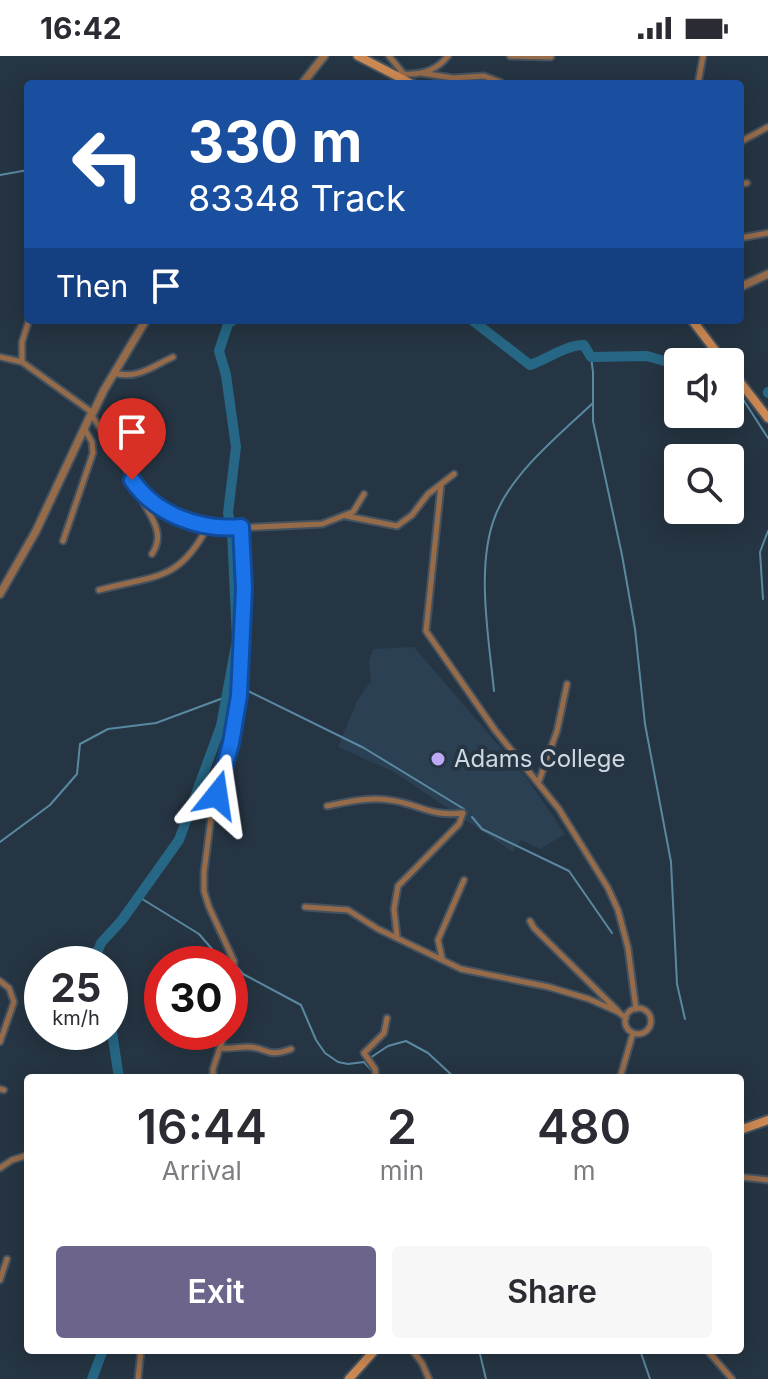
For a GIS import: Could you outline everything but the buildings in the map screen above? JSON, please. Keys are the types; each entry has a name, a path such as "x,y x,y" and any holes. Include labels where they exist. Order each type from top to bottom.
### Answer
{"main road":[{"path":"358,56 407,80"},
{"path":"695,324 713,348"},
{"path":"744,387 768,418"},
{"path":"744,1129 768,1120"},
{"path":"349,1379 371,1354"}],"street":[{"path":"305,80 324,56"},
{"path":"389,56 399,74 421,73 453,78 484,76 495,80"},
{"path":"421,73 437,68 448,56"},
{"path":"510,56 551,57"},
{"path":"699,80 703,56"},
{"path":"744,140 768,127"},
{"path":"744,237 768,233"},
{"path":"744,285 768,274"},
{"path":"22,362 22,342 28,324"},
{"path":"0,594 36,531 84,428 144,324"},
{"path":"1,357 22,362 92,414 137,488 156,527 159,543 152,554"},
{"path":"114,373 125,376 143,373 173,357"},
{"path":"63,541 93,453 92,442 84,428"},
{"path":"346,516 397,526 412,515 428,494 454,474"},
{"path":"441,485 426,631 486,718 539,782 578,839 618,910 633,971 636,1009"},
{"path":"137,488 161,509 208,526 223,528 322,524 346,516 358,507 364,494"},
{"path":"99,590 168,572 189,557 208,526"},
{"path":"227,946 204,891 204,872 211,818 231,743 239,696 244,589 238,528"},
{"path":"539,782 557,731 567,684"},
{"path":"327,806 359,800 389,800 432,813 463,813 459,824 398,886 394,909 397,936"},
{"path":"426,951 438,940 464,880"},
{"path":"305,907 348,910 378,929 474,973 549,987 618,1012"},
{"path":"530,921 626,1018 628,1028 633,1033 644,1033 651,1025 647,1011 636,1009 626,1018"},
{"path":"438,940 443,959"},
{"path":"0,981 9,988 14,1002 0,1042"},
{"path":"376,1074 364,1053 384,1033 387,1018"},
{"path":"621,1074 633,1033"},
{"path":"248,1046 269,1054 291,1049"},
{"path":"213,1074 219,1050"},
{"path":"0,1168 24,1156"},
{"path":"744,1177 768,1180"},
{"path":"0,1280 7,1259"},
{"path":"138,1379 141,1354"},
{"path":"415,1354 429,1379"},
{"path":"710,1354 732,1379"}],"shaded area":[{"name":"Adams College","path":"414,647 529,781 565,834 540,849 521,840 513,852 394,772 338,747 357,701 371,681 369,661 373,649"}],"waterway":[{"path":"0,175 24,171"},
{"path":"100,946 179,840 221,726 237,640 232,531 228,513 236,447 226,375 219,351 228,324"},
{"path":"477,324 530,365 578,345 584,345 591,357 647,356 664,361"},
{"path":"591,357 593,421 622,555 635,629 645,724 671,862 677,984 685,1019"},
{"path":"744,401 768,438"},
{"path":"494,691 485,578 486,555 496,514 525,469 593,403"},
{"path":"763,599 760,552 768,531"},
{"path":"229,682 237,687"},
{"path":"242,688 364,748 464,809"},
{"path":"0,842 50,805 77,774 80,744 108,729 156,723 226,697"},
{"path":"472,817 482,829 569,871 612,933"},
{"path":"139,897 199,934 209,946"},
{"path":"248,977 301,1005 325,1053 338,1062 364,1062 374,1073"},
{"path":"364,1062 388,1046 406,1041 428,1053 451,1074"},
{"path":"115,1050 118,1074"},
{"path":"92,1379 101,1354"},
{"path":"480,1354 486,1379"},
{"path":"641,1354 650,1379"}],"place":[{"name":"Adams College","path":"438,759"}],"route":[{"path":"132,480 151,503 174,515 202,525 241,527 244,589 239,696 217,795"}]}
